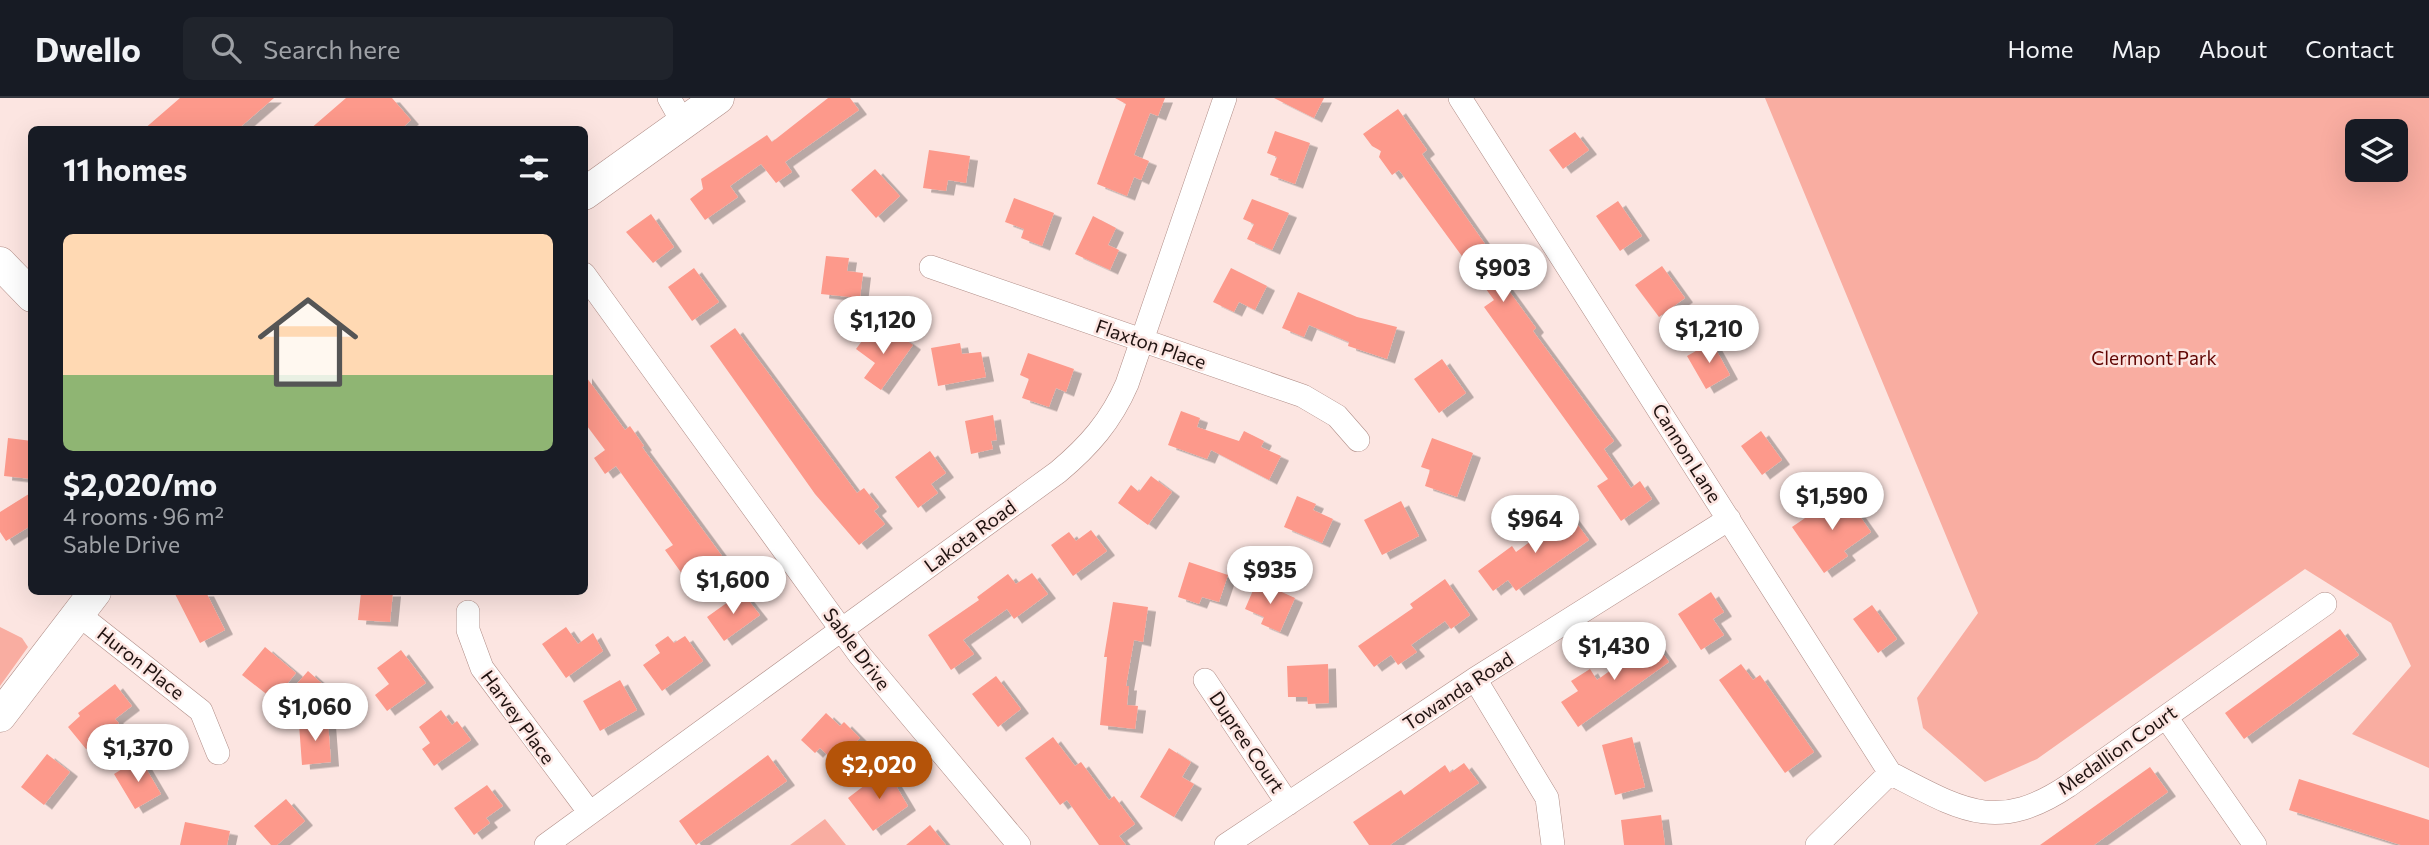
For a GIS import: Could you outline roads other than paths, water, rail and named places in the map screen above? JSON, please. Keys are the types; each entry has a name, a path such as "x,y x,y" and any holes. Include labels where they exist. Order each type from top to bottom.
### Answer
{"main road":[{"path":"588,190 676,111 719,98"},
{"path":"0,263 28,292"},
{"path":"0,716 86,603"}],"street":[{"name":"Lakota Road","path":"546,845 1082,453 1117,406 1226,98"},
{"name":"Cannon Lane","path":"1460,98 1890,773"},
{"name":"Flaxton Place","path":"931,267 1303,396 1337,416 1358,440"},
{"name":"Sable Drive","path":"588,280 842,630 1019,845"},
{"name":"Towanda Road","path":"1226,845 1475,679 1729,519"},
{"name":"Huron Place","path":"86,603 201,711 218,753"},
{"name":"Medallion Court","path":"1890,773 1955,805 1984,813 2012,813 2048,800 2325,604"},
{"name":"Harvey Place","path":"468,612 468,630 482,668 590,813"},
{"path":"1475,679 1548,798 1553,845"},
{"name":"Dupree Court","path":"1205,680 1288,804"},
{"path":"2166,717 2255,845"},
{"path":"1817,845 1890,773"}],"park label":[{"name":"Clermont Park","path":"2154,358"}]}
